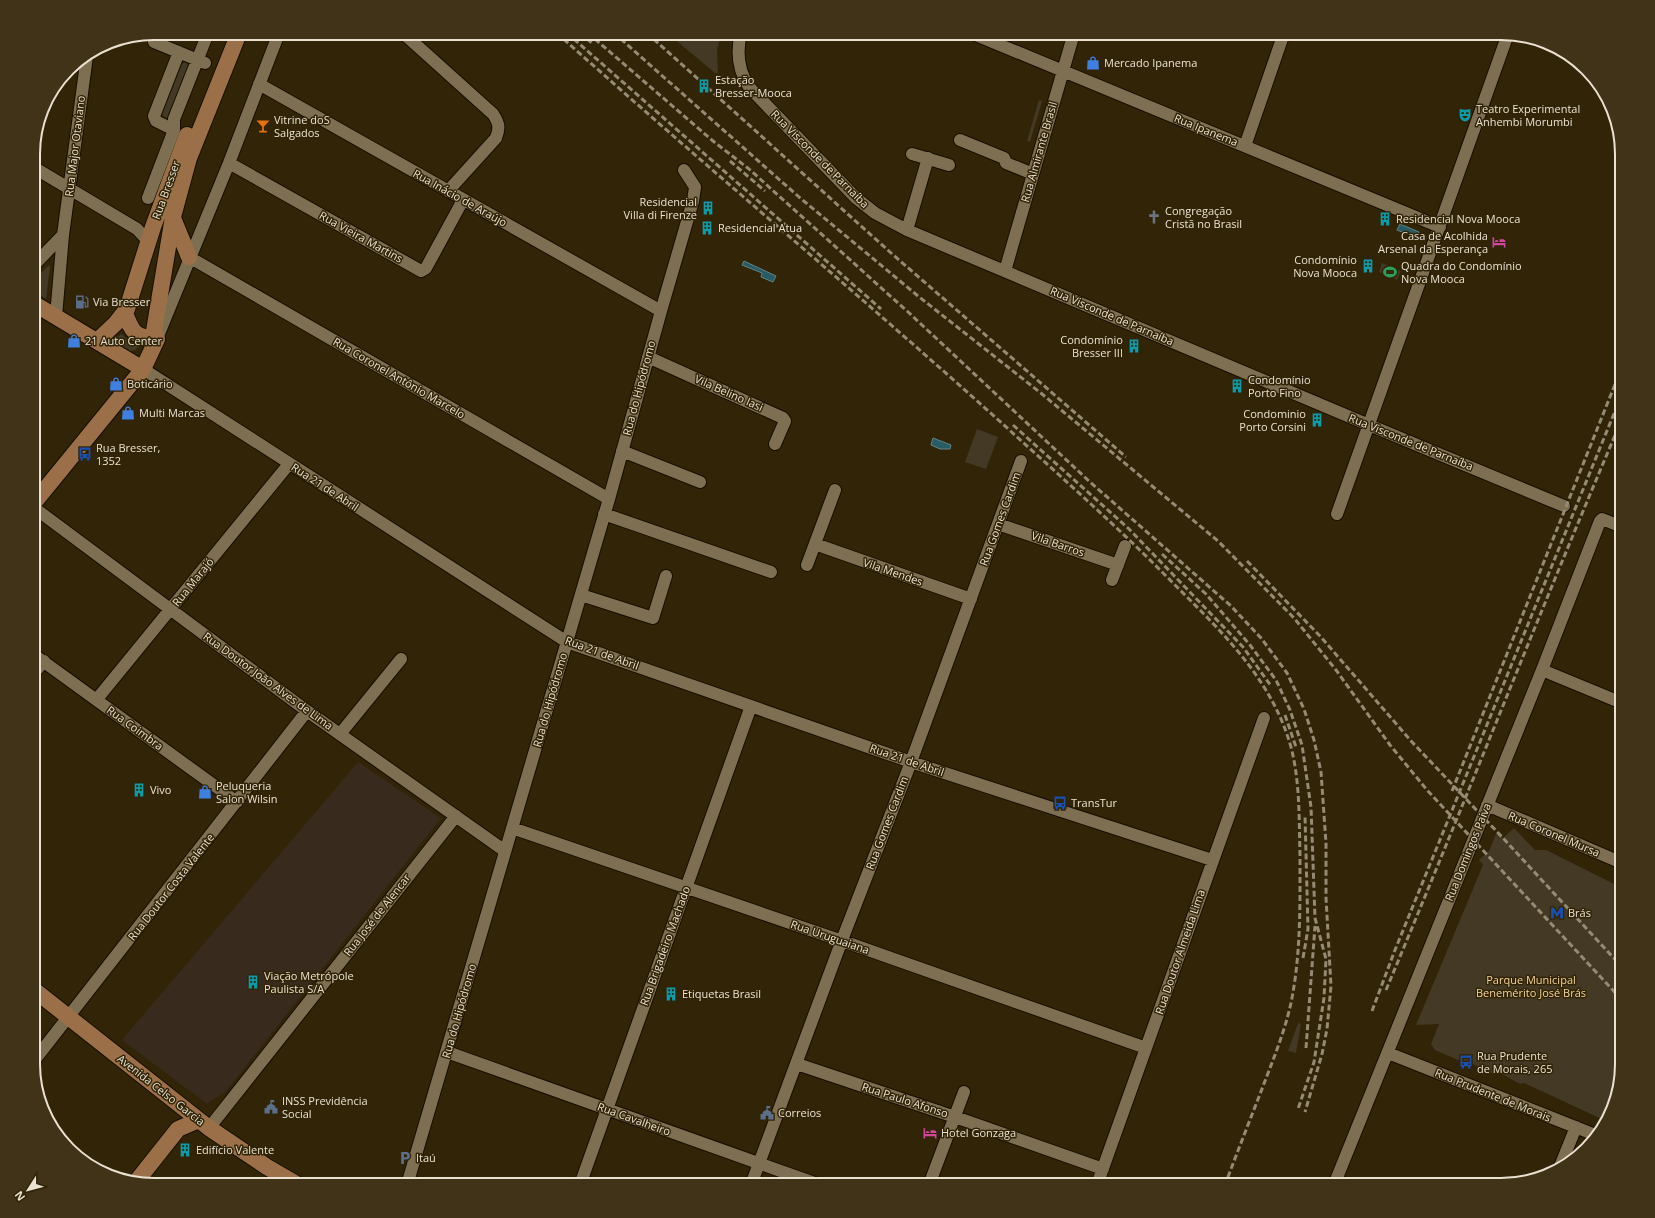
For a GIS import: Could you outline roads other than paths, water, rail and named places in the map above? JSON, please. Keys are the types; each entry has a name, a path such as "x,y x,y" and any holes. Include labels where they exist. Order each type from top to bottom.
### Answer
{"main road":[{"name":"Rua Bresser","path":"40,495 143,369 157,339 154,331 184,158 225,40"},
{"name":"Rua Bresser","path":"97,341 125,313 150,234 237,40"},
{"path":"173,217 189,257"},
{"name":"Rua 21 de Abril","path":"40,306 143,369"},
{"path":"125,313 130,326 136,334 143,338 157,339"},
{"name":"Avenida Celso Garcia","path":"40,996 204,1124 284,1178"},
{"path":"140,1177 178,1129 181,1106"},
{"path":"178,1129 204,1124"}],"street":[{"path":"201,62 206,40"},
{"path":"148,198 174,130 174,119 212,40"},
{"name":"Rua Bresser","path":"157,339 189,257 229,163 276,40"},
{"path":"411,40 493,114 499,124 496,138 448,191"},
{"name":"Rua Visconde de Parnaíba","path":"739,40 737,51 739,66 742,76 749,87 865,206 907,230 1369,426 1564,506"},
{"name":"Rua Ipanema","path":"989,40 1440,227"},
{"name":"Rua Almirante Brasil","path":"1005,271 1072,40"},
{"path":"1245,146 1282,40"},
{"path":"1338,514 1506,40"},
{"path":"154,42 201,62"},
{"path":"174,130 156,121 154,116 179,52"},
{"name":"Rua Major Otaviano","path":"56,316 63,236 86,63"},
{"name":"Rua Inácio de Araújo","path":"259,84 661,311"},
{"path":"960,140 1004,158 1006,163 1033,174"},
{"path":"912,154 949,165"},
{"path":"907,230 928,158"},
{"name":"Rua Vieira Martins","path":"229,163 422,271 426,268 463,200"},
{"name":"Rua do Hipódromo","path":"409,1178 581,595 695,194 694,184 684,170"},
{"path":"40,171 137,229 150,234"},
{"path":"40,259 63,236"},
{"name":"Rua Coronel Antônio Marcelo","path":"189,257 609,498"},
{"name":"Vila Belino Iasi","path":"648,357 783,418 785,421 775,444"},
{"name":"Rua 21 de Abril","path":"143,369 567,642 911,762 1212,860"},
{"path":"622,451 700,482"},
{"name":"Rua Gomes Cardim","path":"754,1178 842,940 911,762 1021,461"},
{"name":"Rua Marajó","path":"97,699 290,464"},
{"path":"807,565 835,490"},
{"name":"Rua Doutor João Alves de Lima","path":"40,512 308,711 505,851"},
{"path":"604,514 771,572"},
{"name":"Rua Domingos Paiva","path":"1337,1178 1601,520 1615,521"},
{"name":"Vila Barros","path":"998,524 1118,565"},
{"name":"Vila Mendes","path":"815,544 971,599"},
{"path":"1112,580 1125,546"},
{"path":"581,595 653,618 666,576"},
{"name":"Rua Coimbra","path":"40,658 237,802"},
{"path":"340,734 401,659"},
{"path":"40,666 44,661"},
{"path":"1542,670 1615,700"},
{"name":"Rua Brigadeiro Machado","path":"583,1178 751,706"},
{"name":"Rua Doutor Costa Valente","path":"40,1053 308,711"},
{"name":"Rua Doutor Almeida Lima","path":"1099,1178 1264,718"},
{"name":"Rua Coronel Mursa","path":"1487,805 1615,860"},
{"name":"Rua José de Alencar","path":"204,1124 456,816"},
{"name":"Rua Uruguaiana","path":"512,828 842,940 1146,1048"},
{"name":"Rua Cavalheiro","path":"447,1052 801,1178"},
{"name":"Rua Prudente de Morais","path":"1388,1053 1591,1133"},
{"name":"Rua Paulo Afonso","path":"797,1064 1103,1168"},
{"path":"932,1178 964,1092"},
{"path":"1563,1159 1576,1127"}],"water":[{"path":"1400,224 1419,232 1417,238 1397,230"},
{"path":"744,261 776,276 773,282 761,277 762,273 742,265"},
{"path":"933,438 951,445 950,449 940,449 931,445"}],"railway":[{"path":"565,40 959,385 1115,527 1210,620 1260,680 1273,702 1284,726 1292,751 1298,790 1300,892 1297,966 1289,1013 1283,1033 1228,1178"},
{"path":"575,40 881,309"},
{"path":"588,40 592,43"},
{"path":"596,40 713,141 749,169 907,311 1090,482 1231,606 1261,638 1287,673 1304,709 1314,740 1321,772 1326,843 1326,898 1331,986 1327,1029 1322,1054 1305,1112"},
{"path":"622,40 799,197 918,296 1042,394 1218,541 1294,618 1336,670 1390,745 1427,790 1615,992"},
{"path":"655,40 891,253 1126,457"},
{"path":"730,161 765,191"},
{"path":"1452,791 1615,384"},
{"path":"1372,1011 1395,950 1615,411"},
{"path":"1013,425 1128,528 1243,647 1271,686"},
{"path":"1386,990 1615,436"},
{"path":"1162,554 1206,594 1250,645 1276,680 1290,710 1302,745 1311,807 1315,918 1326,959 1324,998 1314,1062 1298,1109"},
{"path":"1247,561 1320,636 1412,742 1615,959"},
{"path":"1285,715 1296,747"},
{"path":"1303,958 1308,929 1305,816"},
{"path":"1306,1048 1315,926"}],"place":[{"name":"Mercado Ipanema","path":"1093,63"},
{"name":"Estação Bresser-Mooca","path":"704,86"},
{"name":"Teatro Experimental Anhembi Morumbi","path":"1465,115"},
{"name":"Vitrine doS Salgados","path":"263,126"},
{"name":"Residencial Villa di Firenze","path":"708,208"},
{"name":"Congregação Cristã no Brasil","path":"1154,217"},
{"name":"Residencial Nova Mooca","path":"1385,219"},
{"name":"Residencial Atua","path":"707,228"},
{"name":"Casa de Acolhida Arsenal da Esperança","path":"1499,242"},
{"name":"Condomínio Nova Mooca","path":"1368,266"},
{"name":"Quadra do Condomínio Nova Mooca","path":"1390,272"},
{"name":"Via Bresser","path":"82,302"},
{"name":"21 Auto Center","path":"74,341"},
{"name":"Condomínio Bresser III","path":"1134,346"},
{"name":"Boticário","path":"116,384"},
{"name":"Condomínio Porto Fino","path":"1237,386"},
{"name":"Multi Marcas","path":"128,413"},
{"name":"Condominio Porto Corsini","path":"1317,420"},
{"name":"Rua Bresser, 1352","path":"85,454"},
{"name":"Vivo","path":"139,790"},
{"name":"Peluqueria Salon Wilsin","path":"205,792"},
{"name":"TransTur","path":"1060,803"},
{"name":"Brás","path":"1557,913"},
{"name":"Viação Metrópole Paulista S/A","path":"253,982"},
{"name":"Etiquetas Brasil","path":"671,994"},
{"name":"Rua Prudente de Morais, 265","path":"1466,1062"},
{"name":"INSS Previdência Social","path":"271,1107"},
{"name":"Correios","path":"767,1113"},
{"name":"Hotel Gonzaga","path":"930,1133"},
{"name":"Edifício Valente","path":"185,1150"},
{"name":"Itaú","path":"405,1158"}],"park label":[{"name":"Parque Municipal Benemérito José Brás","path":"1531,986"}]}
